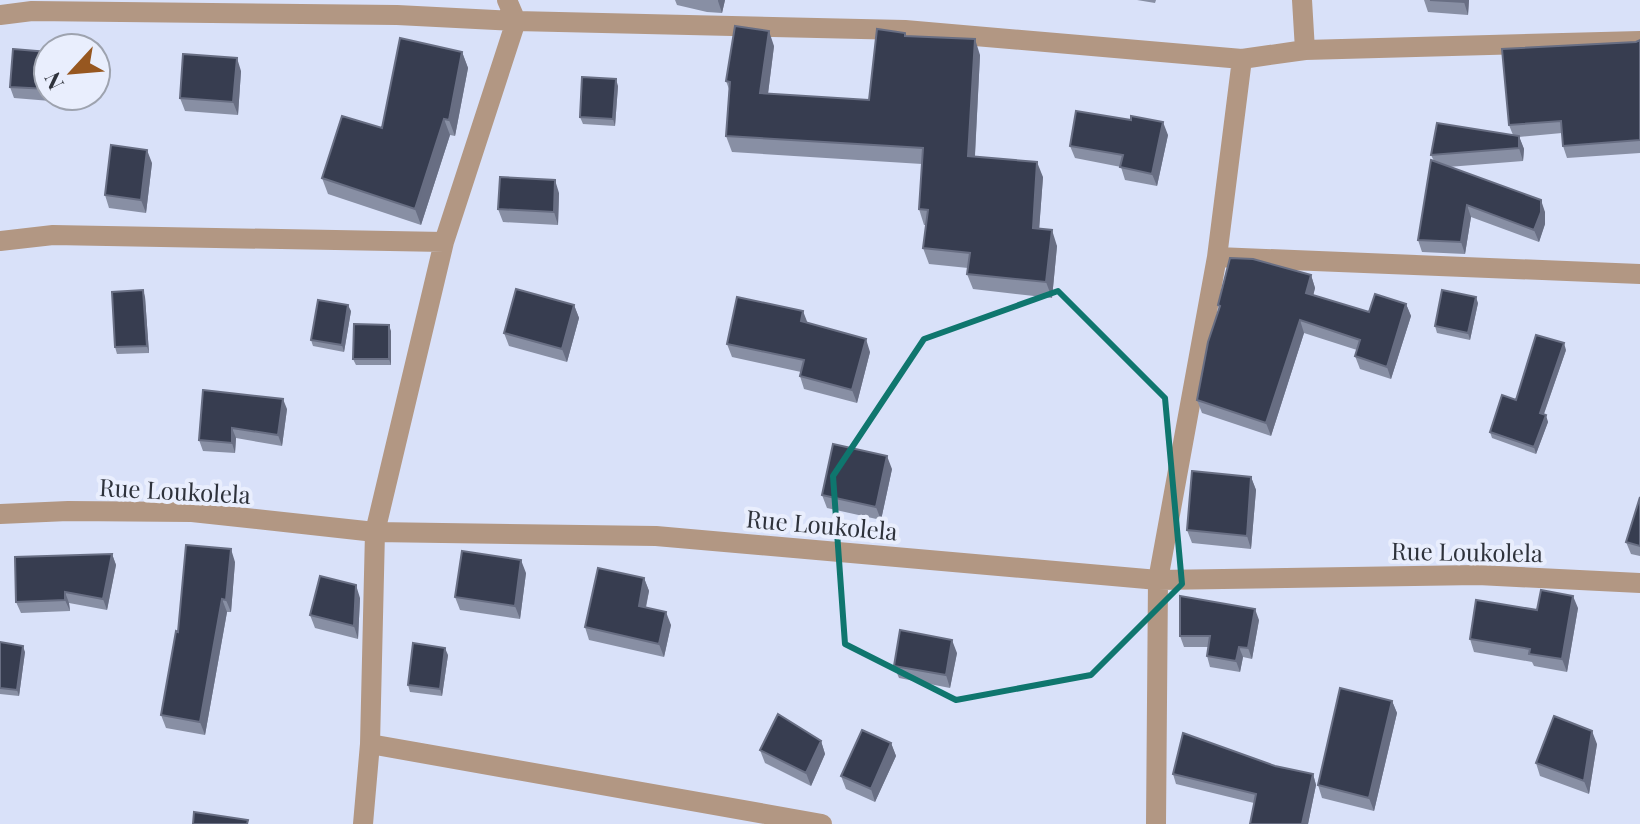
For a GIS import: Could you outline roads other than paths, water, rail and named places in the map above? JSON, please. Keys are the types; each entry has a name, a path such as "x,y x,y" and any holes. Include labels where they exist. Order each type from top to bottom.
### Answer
{"street":[{"path":"363,824 370,744 375,532 444,242 516,21 507,0"},
{"path":"1302,0 1305,50"},
{"path":"0,15 32,11 397,15 516,21 905,30 1242,59 1305,50 1640,41"},
{"path":"1156,824 1158,580 1217,257 1242,59"},
{"path":"0,241 53,235 444,242"},
{"path":"1217,257 1640,274"},
{"name":"Rue Loukolela","path":"0,514 192,512 375,532 656,536 1158,580 1478,575 1640,583"},
{"path":"370,744 822,824"}]}
